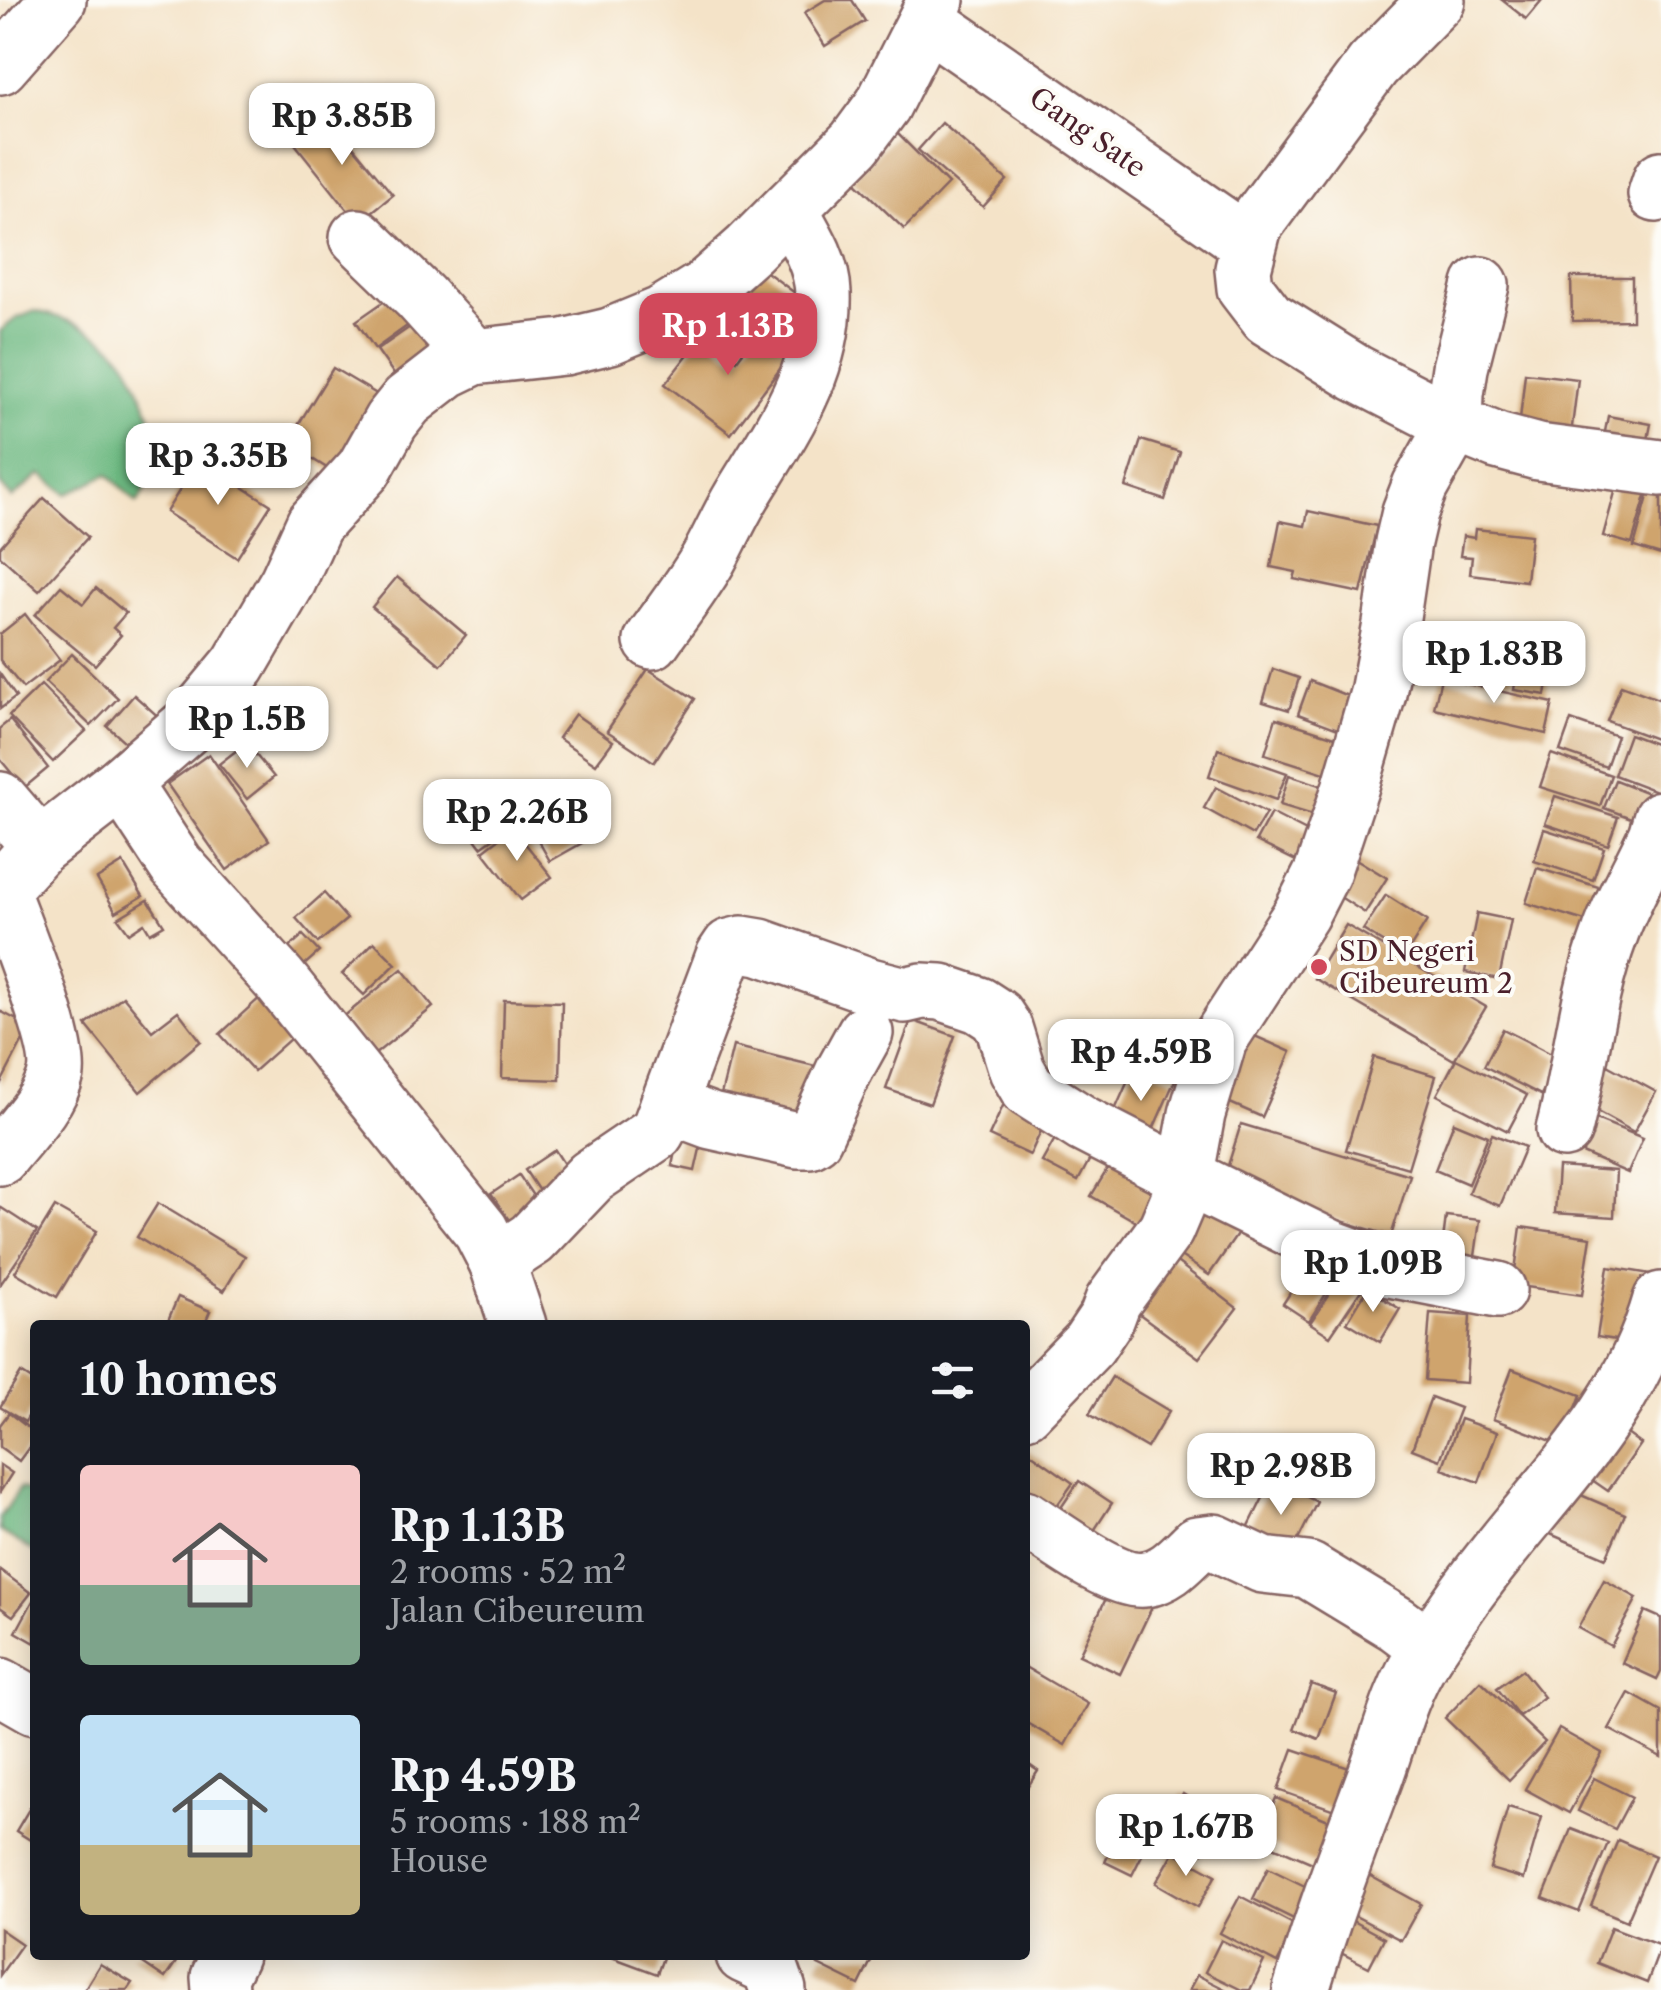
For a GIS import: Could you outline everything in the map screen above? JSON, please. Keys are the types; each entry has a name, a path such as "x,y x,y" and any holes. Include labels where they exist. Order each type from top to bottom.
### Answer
{"street":[{"path":"0,66 58,0"},
{"path":"1437,0 1373,65 1254,226 1242,268 1245,288 1268,318 1356,372 1455,424 1496,441 1538,452 1661,468"},
{"path":"0,1157 44,1101 56,1076 56,1057 0,890 38,848 190,724 239,665 288,581 314,524 364,469 407,401 447,370 474,357 564,347 610,336 661,315 705,288 855,143 883,105 932,10"},
{"name":"Gang Sate","path":"932,10 1248,243"},
{"path":"652,641 708,560 740,499 778,440 812,369 822,327 824,290 816,258 789,208"},
{"path":"358,237 474,357"},
{"path":"1030,1405 1090,1344 1113,1301 1166,1229 1180,1200 1197,1114 1219,1040 1301,914 1322,874 1378,693 1410,512 1455,424 1460,368 1480,284"},
{"path":"122,783 176,865 291,994 481,1231 497,1262 516,1320"},
{"path":"0,800 38,848"},
{"path":"1564,1130 1576,1084 1581,1042 1610,935 1661,819"},
{"path":"497,1262 532,1239 591,1177 656,1133 724,956 730,947 742,944 870,986 905,995 941,992 979,1005 996,1016 1004,1028 1024,1083 1035,1095 1083,1124 1330,1248 1385,1268 1498,1290"},
{"path":"668,1105 711,1121 809,1140 866,1033"},
{"path":"1300,1990 1411,1676 1477,1578 1597,1429 1628,1380 1661,1300"},
{"path":"1030,1521 1106,1568 1130,1578 1158,1576 1202,1542 1219,1544 1263,1565 1308,1570 1397,1624 1421,1642 1424,1654"},
{"path":"0,1686 30,1703"},
{"path":"220,1990 218,1977 227,1960"},
{"path":"756,1960 770,1966 778,1990"}],"green space":[{"path":"35,311 92,332 116,350 133,374 166,456 137,503 108,474 67,494 41,474 12,498 0,484 0,331"},
{"path":"20,1488 30,1492 30,1549 0,1531 0,1518"}],"building":[{"path":"825,0 852,0 865,21 825,46 804,13"},
{"path":"1502,0 1542,0 1526,19"},
{"path":"326,113 393,195 358,223 292,140"},
{"path":"942,123 1007,180 983,207 918,150"},
{"path":"897,133 948,184 904,229 852,179"},
{"path":"760,267 819,311 791,347 733,302"},
{"path":"1571,277 1632,277 1632,320 1572,321"},
{"path":"402,289 421,316 375,349 356,321"},
{"path":"423,318 444,348 398,380 377,350"},
{"path":"760,329 792,353 731,434 665,384 703,335 737,360"},
{"path":"333,368 385,399 338,475 287,443"},
{"path":"1525,373 1578,379 1570,443 1518,438"},
{"path":"1608,416 1651,424 1645,455 1602,447"},
{"path":"1141,440 1180,452 1165,500 1126,487"},
{"path":"199,459 271,505 237,558 166,512"},
{"path":"1620,474 1650,482 1632,544 1603,536"},
{"path":"1652,482 1661,485 1661,555 1634,547"},
{"path":"44,498 88,537 39,591 0,556 0,547"},
{"path":"1308,511 1377,526 1361,593 1294,579 1296,572 1271,567 1280,521 1305,526"},
{"path":"1475,529 1531,535 1526,581 1470,574 1472,557 1460,556 1463,536 1474,538"},
{"path":"397,577 466,635 441,665 372,607"},
{"path":"61,586 83,604 96,588 126,613 113,628 121,635 95,665 35,615"},
{"path":"25,614 60,660 23,688 0,660 0,634"},
{"path":"1457,630 1518,637 1513,680 1452,673"},
{"path":"1521,646 1553,651 1546,695 1514,690"},
{"path":"72,654 118,698 91,726 45,682"},
{"path":"648,669 695,699 654,762 607,731"},
{"path":"1273,669 1299,678 1289,710 1263,702"},
{"path":"0,674 16,697 0,709"},
{"path":"1441,678 1553,703 1546,734 1434,708"},
{"path":"1310,681 1363,702 1351,734 1298,714"},
{"path":"41,685 86,731 53,762 9,716"},
{"path":"1621,685 1661,700 1661,741 1607,721"},
{"path":"134,695 161,719 134,750 107,726"},
{"path":"575,714 613,741 596,764 558,738"},
{"path":"1276,718 1357,744 1346,780 1265,754"},
{"path":"10,720 48,768 24,788 0,759 0,728"},
{"path":"1571,720 1617,736 1606,767 1560,751"},
{"path":"1629,734 1661,746 1661,793 1614,775"},
{"path":"246,743 274,777 247,799 219,764"},
{"path":"1218,749 1287,773 1276,800 1209,776"},
{"path":"209,754 269,840 227,870 167,784"},
{"path":"1551,754 1611,775 1600,806 1540,787"},
{"path":"1289,775 1345,793 1336,822 1280,805"},
{"path":"1615,780 1661,798 1653,826 1604,808"},
{"path":"1216,787 1266,813 1253,835 1204,808"},
{"path":"568,796 591,838 550,861 526,819"},
{"path":"1555,796 1618,817 1608,845 1545,824"},
{"path":"1271,813 1318,837 1304,865 1256,841"},
{"path":"486,814 501,833 481,847 467,828"},
{"path":"513,828 552,877 521,900 483,851"},
{"path":"1544,829 1604,848 1593,880 1534,861"},
{"path":"1356,859 1387,878 1365,913 1334,893"},
{"path":"123,863 143,896 116,912 97,879"},
{"path":"1537,868 1618,893 1608,928 1526,903"},
{"path":"324,893 347,919 318,943 296,918"},
{"path":"1386,895 1427,921 1405,956 1363,930"},
{"path":"148,900 164,925 150,933 144,923 129,933 118,918"},
{"path":"1477,913 1511,920 1499,979 1465,972"},
{"path":"1346,925 1486,1007 1454,1060 1314,978"},
{"path":"303,935 319,952 293,975 277,958"},
{"path":"374,942 396,964 364,995 342,974"},
{"path":"402,969 433,1007 374,1055 342,1018"},
{"path":"274,985 308,1023 254,1071 220,1034"},
{"path":"123,996 152,1031 178,1011 201,1041 140,1092 86,1025"},
{"path":"504,1000 562,1002 560,1080 502,1078"},
{"path":"0,1011 30,1027 0,1085"},
{"path":"911,1020 955,1036 930,1104 886,1089"},
{"path":"1503,1029 1559,1058 1541,1095 1484,1066"},
{"path":"1250,1034 1291,1052 1262,1117 1221,1099"},
{"path":"733,1046 823,1068 807,1136 716,1115"},
{"path":"1374,1057 1436,1076 1408,1168 1346,1150"},
{"path":"1456,1059 1527,1095 1508,1131 1437,1095"},
{"path":"1136,1063 1175,1080 1146,1145 1107,1128"},
{"path":"1605,1064 1656,1092 1634,1132 1583,1104"},
{"path":"1009,1093 1050,1111 1030,1155 989,1136"},
{"path":"1579,1112 1643,1138 1628,1173 1564,1145"},
{"path":"681,1122 705,1127 695,1171 672,1166"},
{"path":"1454,1122 1488,1136 1468,1184 1435,1170"},
{"path":"1241,1124 1410,1175 1391,1236 1222,1185"},
{"path":"1492,1134 1525,1147 1500,1206 1468,1193"},
{"path":"1056,1137 1091,1157 1078,1181 1042,1162"},
{"path":"555,1150 578,1186 549,1206 525,1170"},
{"path":"1118,1152 1182,1189 1156,1233 1091,1196"},
{"path":"1558,1167 1616,1171 1614,1217 1555,1213"},
{"path":"519,1175 546,1215 518,1233 491,1194"},
{"path":"1212,1194 1248,1219 1209,1275 1173,1251"},
{"path":"158,1203 245,1256 224,1291 137,1237"},
{"path":"0,1207 37,1231 0,1285"},
{"path":"55,1207 97,1231 57,1297 15,1272"},
{"path":"1446,1216 1480,1220 1472,1278 1439,1274"},
{"path":"1521,1227 1591,1237 1582,1295 1513,1285"},
{"path":"1316,1253 1342,1268 1309,1321 1283,1304"},
{"path":"1169,1256 1237,1308 1199,1358 1130,1307"},
{"path":"1608,1267 1651,1274 1640,1344 1597,1337"},
{"path":"1345,1270 1366,1283 1330,1336 1310,1323"},
{"path":"1367,1289 1400,1309 1380,1342 1347,1322"},
{"path":"178,1297 210,1311 206,1320 168,1320"},
{"path":"1430,1313 1470,1316 1466,1383 1425,1380"},
{"path":"1512,1369 1581,1395 1562,1445 1493,1419"},
{"path":"21,1373 30,1379 30,1413 25,1422 0,1407"},
{"path":"1112,1377 1169,1411 1147,1448 1089,1414"},
{"path":"1431,1397 1460,1408 1440,1460 1412,1449"},
{"path":"9,1413 30,1429 30,1446 19,1461 0,1447 0,1425"},
{"path":"1460,1419 1497,1432 1479,1482 1442,1469"},
{"path":"1616,1426 1641,1444 1608,1491 1582,1473"},
{"path":"1030,1453 1073,1483 1046,1521 1030,1510"},
{"path":"0,1465 12,1473 0,1492"},
{"path":"1272,1480 1317,1502 1290,1556 1245,1534"},
{"path":"1079,1481 1112,1503 1084,1546 1050,1524"},
{"path":"1567,1489 1625,1514 1606,1558 1548,1533"},
{"path":"0,1570 30,1594 13,1616 0,1607"},
{"path":"1604,1580 1637,1598 1611,1646 1578,1628"},
{"path":"1112,1586 1153,1605 1120,1674 1079,1655"},
{"path":"30,1606 30,1640 16,1632"},
{"path":"1645,1611 1661,1618 1661,1671 1657,1679 1622,1663"},
{"path":"1030,1670 1088,1704 1065,1745 1030,1725"},
{"path":"1522,1670 1544,1697 1519,1716 1497,1688"},
{"path":"1481,1681 1545,1742 1509,1780 1445,1718"},
{"path":"1311,1684 1336,1693 1319,1739 1294,1729"},
{"path":"1629,1693 1661,1711 1661,1757 1609,1729"},
{"path":"1559,1729 1602,1753 1569,1813 1525,1789"},
{"path":"1293,1749 1355,1770 1340,1812 1278,1790"},
{"path":"1030,1765 1038,1771 1030,1783"},
{"path":"1594,1778 1632,1797 1615,1829 1578,1811"},
{"path":"1183,1794 1223,1819 1203,1853 1162,1829"},
{"path":"1276,1798 1333,1822 1315,1864 1259,1840"},
{"path":"30,1807 30,1840 16,1831"},
{"path":"1508,1807 1542,1817 1524,1879 1490,1869"},
{"path":"1125,1821 1152,1835 1132,1875 1105,1862"},
{"path":"1571,1829 1608,1843 1579,1912 1543,1898"},
{"path":"1618,1840 1655,1856 1627,1921 1591,1906"},
{"path":"1174,1852 1216,1875 1198,1907 1156,1883"},
{"path":"1268,1868 1315,1891 1300,1922 1253,1899"},
{"path":"1363,1872 1421,1904 1401,1940 1342,1909"},
{"path":"1240,1896 1297,1926 1277,1963 1220,1933"},
{"path":"1343,1916 1384,1938 1369,1967 1327,1946"},
{"path":"1611,1927 1661,1946 1647,1983 1597,1963"},
{"path":"0,1929 22,1944 0,1975"},
{"path":"1221,1940 1264,1961 1250,1990 1205,1972"},
{"path":"138,1960 178,1960 165,1978"},
{"path":"619,1960 662,1960 657,1974"},
{"path":"820,1960 872,1960 859,1985 818,1965"},
{"path":"100,1964 132,1983 127,1990 84,1990"},
{"path":"1197,1975 1227,1990 1189,1990"}],"place":[{"name":"SD Negeri Cibeureum 2","path":"1319,967"}]}
